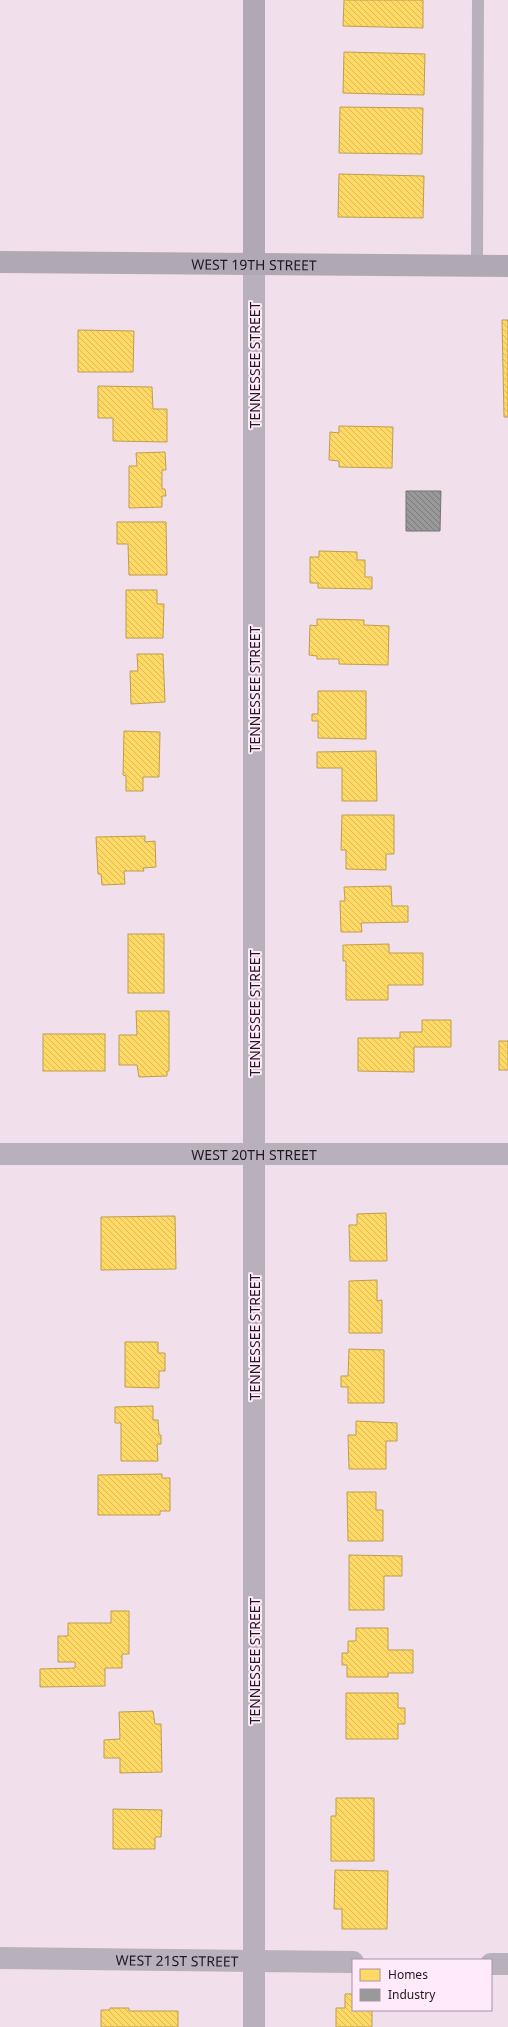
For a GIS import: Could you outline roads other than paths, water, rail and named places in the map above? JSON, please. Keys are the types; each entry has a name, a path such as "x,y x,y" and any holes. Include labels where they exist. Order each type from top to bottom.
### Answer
{"main road":[{"name":"TENNESSEE STREET","path":"254,0 254,263"},
{"name":"WEST 19TH STREET","path":"0,262 508,266"}],"street":[{"name":"TENNESSEE STREET","path":"254,263 254,2027"},
{"name":"WEST 20TH STREET","path":"0,1154 508,1154"},
{"name":"WEST 21ST STREET","path":"0,1958 352,1962"},
{"path":"492,1964 508,1964"}],"lane":[{"path":"477,266 478,0"}]}
